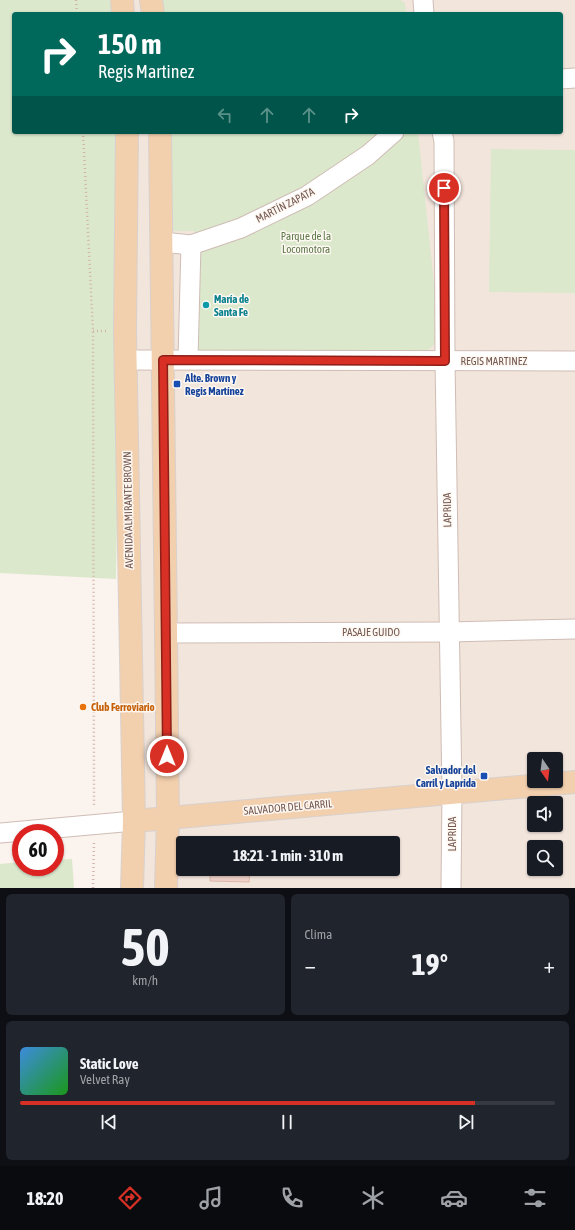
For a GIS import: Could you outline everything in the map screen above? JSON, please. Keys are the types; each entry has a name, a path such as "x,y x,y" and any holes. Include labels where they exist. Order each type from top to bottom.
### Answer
{"main road":[{"path":"122,0 123,12"},
{"path":"151,0 153,12"},
{"name":"AVENIDA ALMIRANTE BROWN","path":"127,134 125,360 134,821 132,888"},
{"path":"160,134 168,818 166,888"},
{"name":"SALVADOR DEL CARRIL","path":"134,821 575,782"}],"street":[{"path":"423,0 424,12"},
{"path":"563,79 575,78"},
{"name":"MARTÍN ZAPATA","path":"162,242 191,245 241,228 307,196 368,155 392,134"},
{"name":"LAPRIDA","path":"442,134 444,141 445,361 452,793 451,888"},
{"path":"188,359 191,245"},
{"name":"REGIS MARTINEZ","path":"125,360 575,361"},
{"name":"PASAJE GUIDO","path":"166,633 449,632 575,629"},
{"name":"SALVADOR DEL CARRIL","path":"0,833 134,821"}],"path":[{"path":"76,0 77,12"},
{"path":"83,134 93,331 93,888"}],"shaded area":[{"path":"122,0 575,0 575,888 132,888 127,134 563,134 563,12 123,12"}],"green space":[{"path":"0,0 116,0 117,12 12,12 12,134 121,134 122,220 116,579 0,573"},
{"path":"156,0 400,0 405,3 406,12 157,12"},
{"name":"Parque de la Locomotora","path":"164,134 418,134 439,331 437,339 434,345 421,354 193,354 194,231 172,231 168,227"},
{"path":"491,149 575,150 575,293 489,292"},
{"path":"64,859 72,859 74,888 0,888 0,864 12,863 12,876 64,876"}],"building":[{"path":"210,876 249,876 249,882 210,881"}],"place":[{"name":"María de Santa Fe","path":"206,305"},
{"name":"Alte. Brown y Regis Martínez","path":"177,384"},
{"name":"Club Ferroviario","path":"83,707"},
{"name":"Salvador del Carril y Laprida","path":"484,776"}],"route":[{"path":"167,756 163,360 445,361 444,188"}]}
